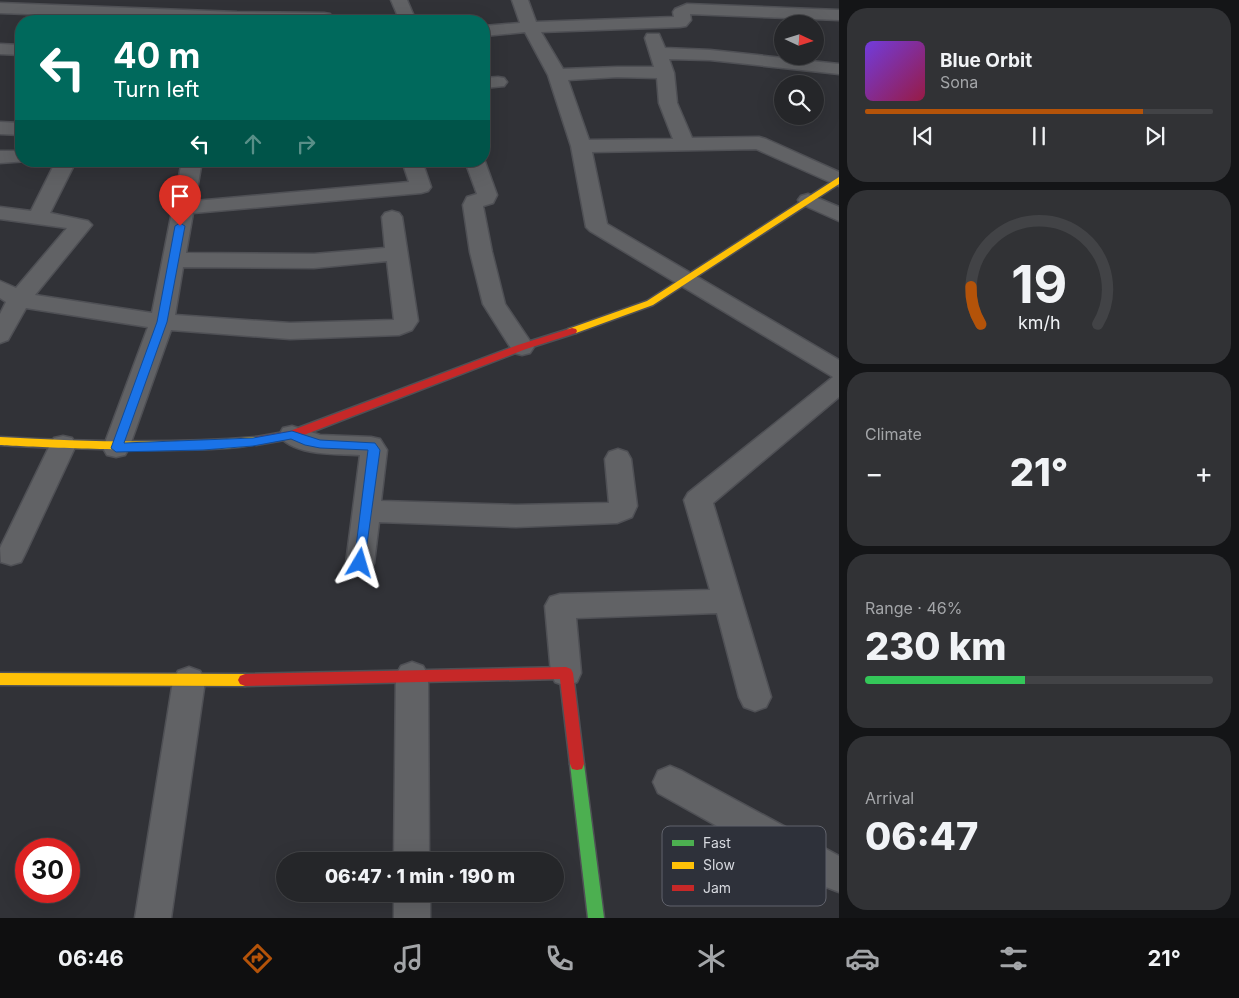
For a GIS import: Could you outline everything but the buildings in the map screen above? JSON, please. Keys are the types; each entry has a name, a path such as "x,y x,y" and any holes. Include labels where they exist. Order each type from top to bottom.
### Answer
{"street":[{"path":"399,0 405,15"},
{"path":"520,0 530,27 557,75 581,146 597,227 839,370"},
{"path":"318,1 323,15"},
{"path":"666,2 671,8 681,12 688,9 839,15"},
{"path":"0,8 185,15"},
{"path":"490,30 530,27 680,22 683,20 681,12"},
{"path":"648,23 665,73 668,103 685,144"},
{"path":"0,49 15,50"},
{"path":"658,53 710,55 839,70"},
{"path":"557,75 617,72 665,73"},
{"path":"0,128 15,129"},
{"path":"581,146 758,143 769,146 839,180"},
{"path":"0,157 15,157"},
{"path":"37,219 63,167"},
{"path":"116,448 162,322 191,167"},
{"path":"183,208 421,187 414,167"},
{"path":"477,167 487,195 486,199 474,201 473,205 480,252 494,304 522,347"},
{"path":"0,441 116,448 203,446 253,442 292,434 522,347 578,330 650,303 839,180"},
{"path":"808,200 839,215"},
{"path":"0,213 81,225 10,294 0,335"},
{"path":"10,294 162,322 290,331 399,327 404,325 406,321 392,217"},
{"path":"174,260 314,260 397,254"},
{"path":"755,697 698,500 839,384"},
{"path":"292,434 309,442 371,446 374,450 360,563"},
{"path":"11,554 63,445"},
{"path":"366,511 516,516 617,513 622,510 623,506 618,459"},
{"path":"596,918 566,673 560,606 728,601"},
{"path":"0,679 189,681 566,673"},
{"path":"412,675 412,852"},
{"path":"153,918 189,681"},
{"path":"670,782 750,826"},
{"path":"826,868 839,875"},
{"path":"412,902 412,918"}],"traffic: fast":[{"path":"577,764 596,918"}],"traffic: slow":[{"path":"572,331 650,303 839,180"},
{"path":"0,441 128,446 224,444 256,441"},
{"path":"0,679 245,680"}],"traffic: jam":[{"path":"256,441 292,435 522,347 572,331"},
{"path":"245,680 566,673 577,764"}],"route":[{"path":"180,226 162,322 116,448 203,446 253,442 292,434 309,442 320,444 371,446 374,450 360,563"}]}
